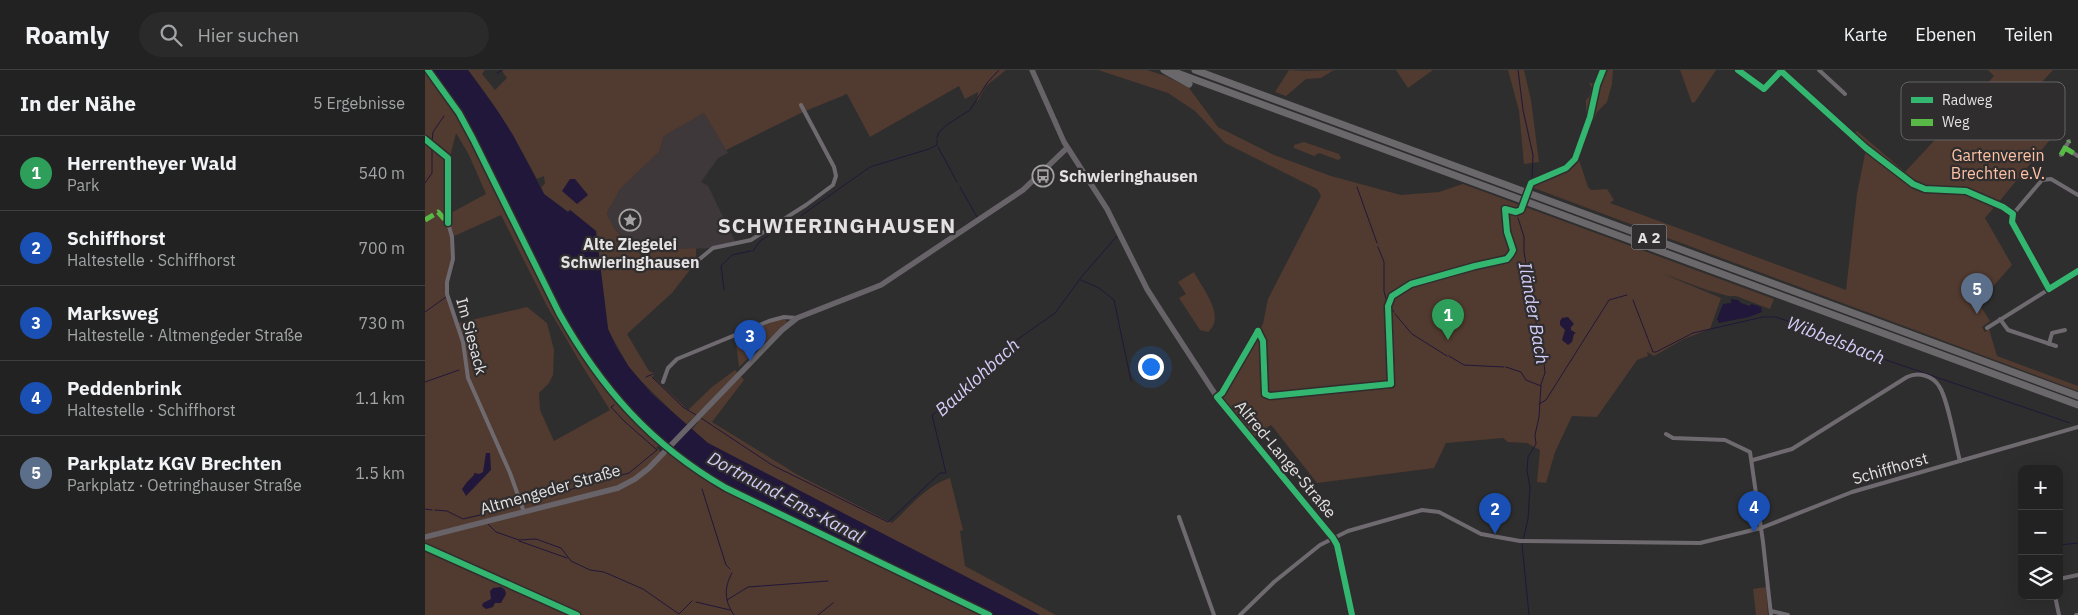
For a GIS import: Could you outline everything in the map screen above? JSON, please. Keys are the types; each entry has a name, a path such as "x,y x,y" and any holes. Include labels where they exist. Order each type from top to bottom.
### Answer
{"highway":[{"path":"1164,70 1189,84"},
{"name":"A 2","path":"1169,70 2078,405"},
{"name":"A 2","path":"1195,70 2078,396"},
{"path":"1463,184 1479,184"}],"street":[{"name":"Alfred-Lange-Straße","path":"1031,70 1067,148 1107,209 1147,289 1217,398 1333,538 1300,559 1240,615"},
{"path":"1764,89 1782,70"},
{"path":"1819,70 1845,94"},
{"path":"696,262 713,248 751,240 806,205 833,184 836,176 834,167 801,105"},
{"name":"Im Siesack","path":"426,140 447,156 449,161 448,223 452,237 453,258 447,282 447,294 463,342 468,378 510,473 524,512"},
{"path":"2061,156 2069,141"},
{"name":"Altmengeder Straße","path":"425,537 618,488 635,479 691,426 782,330 797,318 881,285 1023,190 1067,148"},
{"path":"2065,148 2078,156"},
{"path":"2049,289 2012,222 2013,214 2042,180 2051,179 2078,195"},
{"path":"1963,190 2003,207 2013,214"},
{"path":"1987,328 2078,271"},
{"path":"663,382 668,368 677,359 769,321 784,317 797,318"},
{"path":"2000,319 2008,330 2056,346"},
{"path":"2049,344 2052,333 2065,330"},
{"path":"1753,460 1792,449 1907,377 1918,375 1929,378 1939,386 1960,461"},
{"name":"Schiffhorst","path":"1333,538 1373,522 1428,509 1439,512 1481,534 1523,541 1700,542 1761,528 1852,492 2078,428"},
{"path":"1666,434 1673,438 1725,440 1750,452 1753,460 1771,613 1788,615"},
{"path":"1179,516 1214,615"},
{"path":"1333,538 1337,544 1352,615"},
{"path":"2063,578 2078,576"},
{"path":"2056,600 2059,615"}],"shaded area":[{"path":"704,113 728,153 718,158 701,182 708,186 736,243 713,248 660,250 627,241 610,222 607,213 621,188 659,152 664,136"}],"green space":[{"path":"425,70 430,70 452,100 489,164 505,198 503,201 505,205 508,204 545,282 575,338 595,368 613,390 632,412 663,442 656,448 665,455 673,450 736,492 993,615 425,615 425,547 427,547 425,545","holes":["456,133 469,155 486,194 447,215 449,161","501,215 547,306 610,410 554,441 540,410 539,393 549,383 553,375 554,350 547,323 527,307 458,323 447,288 453,259 452,237"]},
{"path":"468,70 485,70 482,74 495,90 507,78 501,70 1006,70 986,86 977,102 978,92 965,99 959,86 870,137 847,94 803,112 726,150 704,113 664,136 659,152 621,188 607,213 613,226 621,236 632,243 656,249 696,248 696,262 672,293 627,334 649,371 654,373 653,377 688,410 712,387 735,370 744,380 712,422 798,475 892,523 925,492 950,478 963,530 960,531 965,566 1056,615 1040,615 783,484 706,442 692,430 698,422 694,417 686,425 629,367 608,329 596,231 570,210 568,212 544,194 541,187 545,184 544,176 537,179 505,123"},
{"path":"1098,70 1147,70 1166,76 1189,88 1218,127 1274,155 1331,176 1401,195 1439,192 1463,184 1774,299 1770,309 1736,296 1728,296 1707,290 1661,273 1721,298 1710,329 1684,339 1654,356 1647,352 1648,356 1637,360 1597,417 1572,416 1555,452 1546,483 1537,482 1540,450 1527,443 1508,442 1503,438 1446,443 1434,468 1317,483 1271,425 1251,439 1217,397 1222,393 1263,324 1268,299 1321,196 1317,189 1225,143 1195,111 1168,93"},
{"path":"1289,70 1334,70 1321,78 1306,79 1286,96 1275,92"},
{"path":"1396,70 1433,70 1408,88"},
{"path":"1508,70 1524,70 1531,100 1539,162 1524,164 1519,111"},
{"path":"1599,70 1613,70 1612,84 1607,102 1597,112 1580,152 1573,155 1586,119 1586,100 1592,88 1589,83 1594,83"},
{"path":"1680,70 1716,70 1695,102 1692,103"},
{"path":"1988,70 2053,70 2042,82 1988,82 1994,76"},
{"name":"Gartenverein Brechten e.V.","path":"1857,131 1905,172 1935,140 2050,140 1998,203 1993,201 1994,199 1970,188 1932,188 1917,185 1885,162 1853,135"},
{"path":"1304,142 1339,154 1341,158 1338,160 1319,153 1314,156 1294,148 1294,145"},
{"path":"1866,149 1915,186 1926,189 1962,191 1996,205 1985,218 2012,265 1989,291 1976,299 1990,321 1982,327 1985,332 1989,329 1997,356 2078,386 2078,391 1531,187 1543,179 1562,171 1578,157 1588,187 1591,190 1607,189 1614,200 1610,203 1846,290 1857,194"},
{"path":"1194,272 1207,294 1214,311 1215,319 1213,326 1208,332 1200,330 1179,298 1186,294 1178,282"},
{"path":"784,317 787,322 739,367 735,335"},
{"path":"1766,587 1768,615 1756,615 1753,589"}],"water":[{"name":"Dortmund-Ems-Kanal","path":"430,70 468,70 513,135 544,194 568,212 570,210 596,231 608,329 629,367 652,394 708,443 1040,615 993,615 736,492 672,449 617,396 586,355 563,317 471,131 452,100"},
{"path":"570,179 575,179 588,195 577,204 562,191"},
{"path":"1731,299 1738,300 1749,306 1752,304 1761,307 1762,312 1749,317 1719,323 1717,319 1723,304 1731,303"},
{"path":"1568,317 1574,324 1571,330 1576,333 1572,342 1568,345 1562,340 1565,330 1560,325 1560,321 1562,318"},
{"path":"486,453 490,453 491,470 466,496 462,489 474,473 479,474 483,472"},
{"path":"501,587 505,590 506,594 501,603 495,603 493,607 486,609 482,606 483,603 491,599 490,591 493,588"}],"waterway":[{"path":"497,73 503,70"},
{"path":"937,138 939,132 948,124 970,110 987,83 999,70"},
{"name":"Iländer Bach","path":"1518,70 1523,110 1533,155 1532,179"},
{"path":"432,142 433,132 444,116"},
{"path":"753,251 760,241 786,224 798,221 802,215 870,167 929,149 937,145 937,140"},
{"path":"425,183 432,173 432,146"},
{"path":"938,147 957,182"},
{"path":"960,187 977,217"},
{"path":"1357,187 1377,243"},
{"name":"Iländer Bach","path":"1518,218 1524,237 1524,252 1545,373 1541,384 1539,417 1535,435 1536,444 1528,457 1527,471 1530,487 1528,519 1523,540"},
{"name":"Bauklohbach","path":"701,418 772,465 888,522 940,473 946,473 932,415 946,406 964,385 978,376 1001,351 1055,313 1083,275 1117,236"},
{"path":"1378,247 1384,262 1384,291 1387,303"},
{"path":"724,290 721,266 732,255 751,251"},
{"path":"1081,280 1099,288 1114,300 1131,381"},
{"name":"Wibbelsbach","path":"1539,404 1546,400 1609,300 1627,295"},
{"path":"425,312 446,297"},
{"name":"Wibbelsbach","path":"1633,300 1653,352 1693,333 1763,317 1776,317 1827,335 1834,340 1863,352 2070,423"},
{"path":"1390,307 1394,312"},
{"path":"1395,314 1412,334 1447,356"},
{"path":"1449,356 1464,365 1504,367"},
{"path":"1506,367 1521,372 1526,380 1541,386"},
{"path":"425,382 459,370"},
{"name":"Bauklohbach","path":"646,377 653,374"},
{"name":"Bauklohbach","path":"652,377 683,407 696,415"},
{"path":"523,503 629,473 657,450 624,421 611,407 614,405"},
{"path":"702,489 726,565 730,569"},
{"path":"435,510 447,511 463,519 480,515 484,510 494,513 518,504"},
{"path":"425,509 432,510"},
{"path":"488,524 496,532 519,540 536,539 561,548 571,561 590,570 604,572 643,589 679,614 692,601"},
{"path":"519,541 567,558"},
{"path":"2063,545 2078,543"},
{"name":"Iländer Bach","path":"1522,544 1529,615"},
{"path":"732,573 726,594 728,604 734,615"},
{"path":"727,600 748,587 828,581"},
{"path":"696,602 730,610"},
{"path":"818,615 833,603"}],"marked path":[{"path":"2061,155 2069,141"},
{"path":"2065,148 2078,156"},
{"path":"425,220 438,212 448,223"}],"cycle path":[{"path":"428,70 459,113 559,313 575,340 611,390 651,434 674,453 726,488 989,615"},
{"path":"1258,331 1263,341 1265,394 1270,396 1391,384 1388,306 1392,296 1411,284 1507,259 1513,250 1507,232 1505,209 1516,212 1521,210 1531,183 1566,168 1575,159 1590,117 1597,85 1603,70"},
{"path":"1738,70 1764,89 1781,71 1866,148 1913,184 1925,189 1966,191 2003,207 2013,214 2012,222 2049,289 2078,271"},
{"path":"425,139 448,158 448,223"},
{"path":"1258,331 1222,393 1217,397 1333,538 1337,545 1352,615"},
{"path":"425,547 577,615"}],"place":[{"name":"Schwieringhausen","path":"1043,176"},
{"name":"Alte Ziegelei Schwieringhausen","path":"630,220"},
{"name":"Parkplatz KGV Brechten","path":"1977,314"},
{"name":"Herrentheyer Wald","path":"1448,340"},
{"name":"Marksweg","path":"750,361"},
{"name":"Peddenbrink","path":"1754,532"},
{"name":"Schiffhorst","path":"1495,534"}],"district":[{"name":"SCHWIERINGHAUSEN","path":"837,225"}]}
